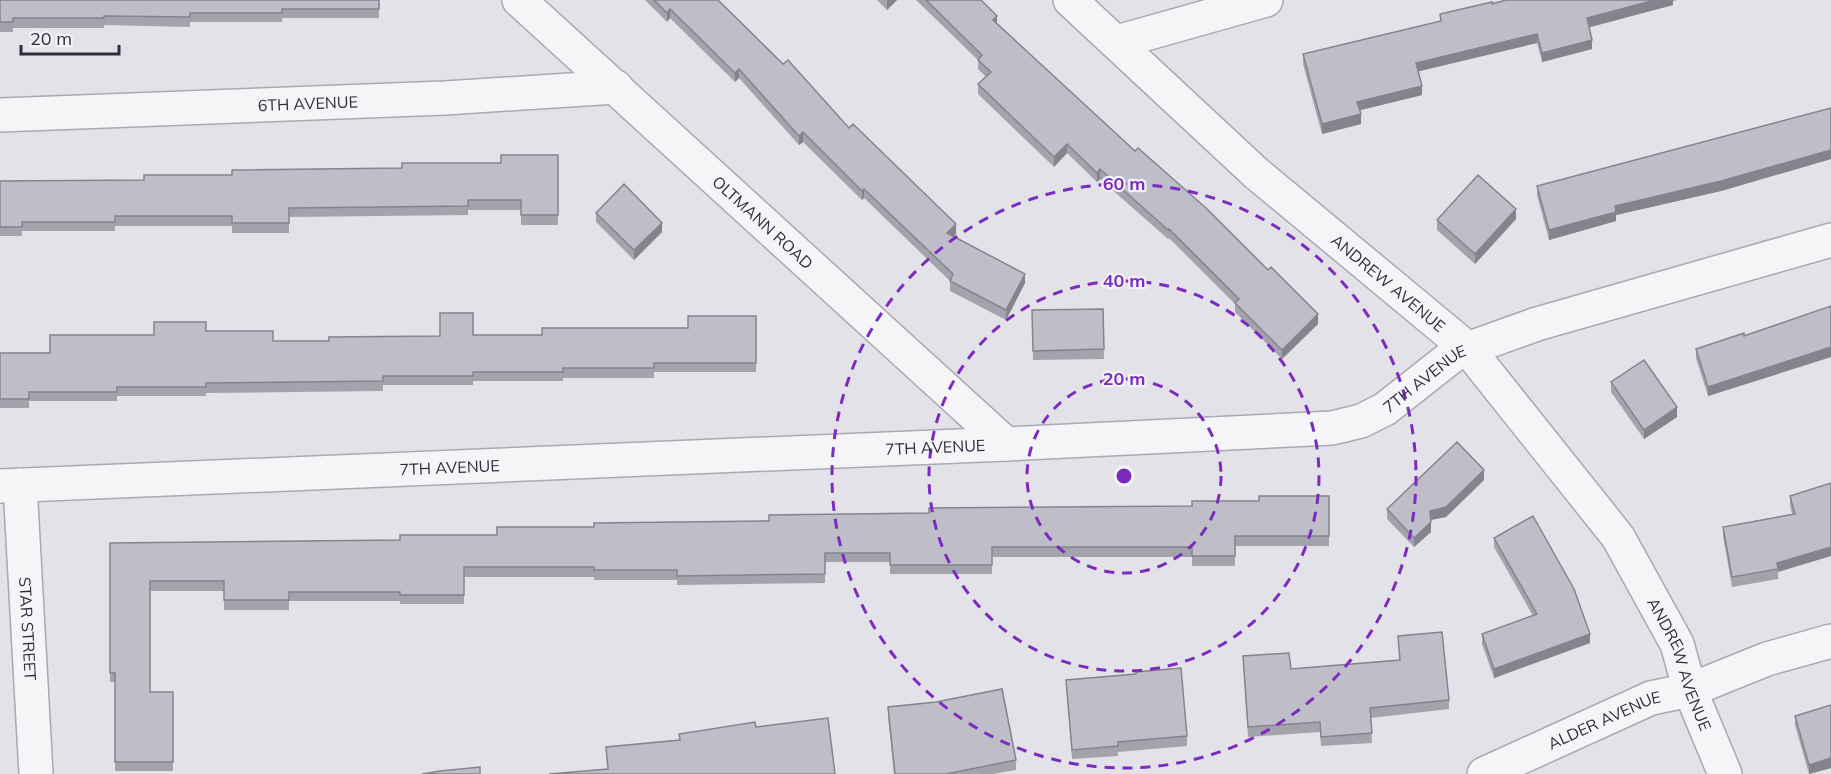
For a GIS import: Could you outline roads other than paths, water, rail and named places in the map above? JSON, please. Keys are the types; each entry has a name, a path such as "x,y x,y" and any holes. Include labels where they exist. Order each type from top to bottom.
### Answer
{"street":[{"name":"OLTMANN ROAD","path":"519,0 1006,444"},
{"name":"ANDREW AVENUE","path":"1070,0 1256,173 1468,349 1618,537 1677,644 1690,690 1725,774"},
{"path":"1117,42 1266,0"},
{"name":"6TH AVENUE","path":"0,115 445,98 616,87"},
{"name":"7TH AVENUE","path":"10,485 1006,444 1332,428 1361,421 1385,409 1456,353 1537,324 1831,240"},
{"name":"STAR STREET","path":"10,485 36,774"},
{"name":"ALDER AVENUE","path":"1484,774 1651,698 1690,690 1767,659 1831,641"}]}
